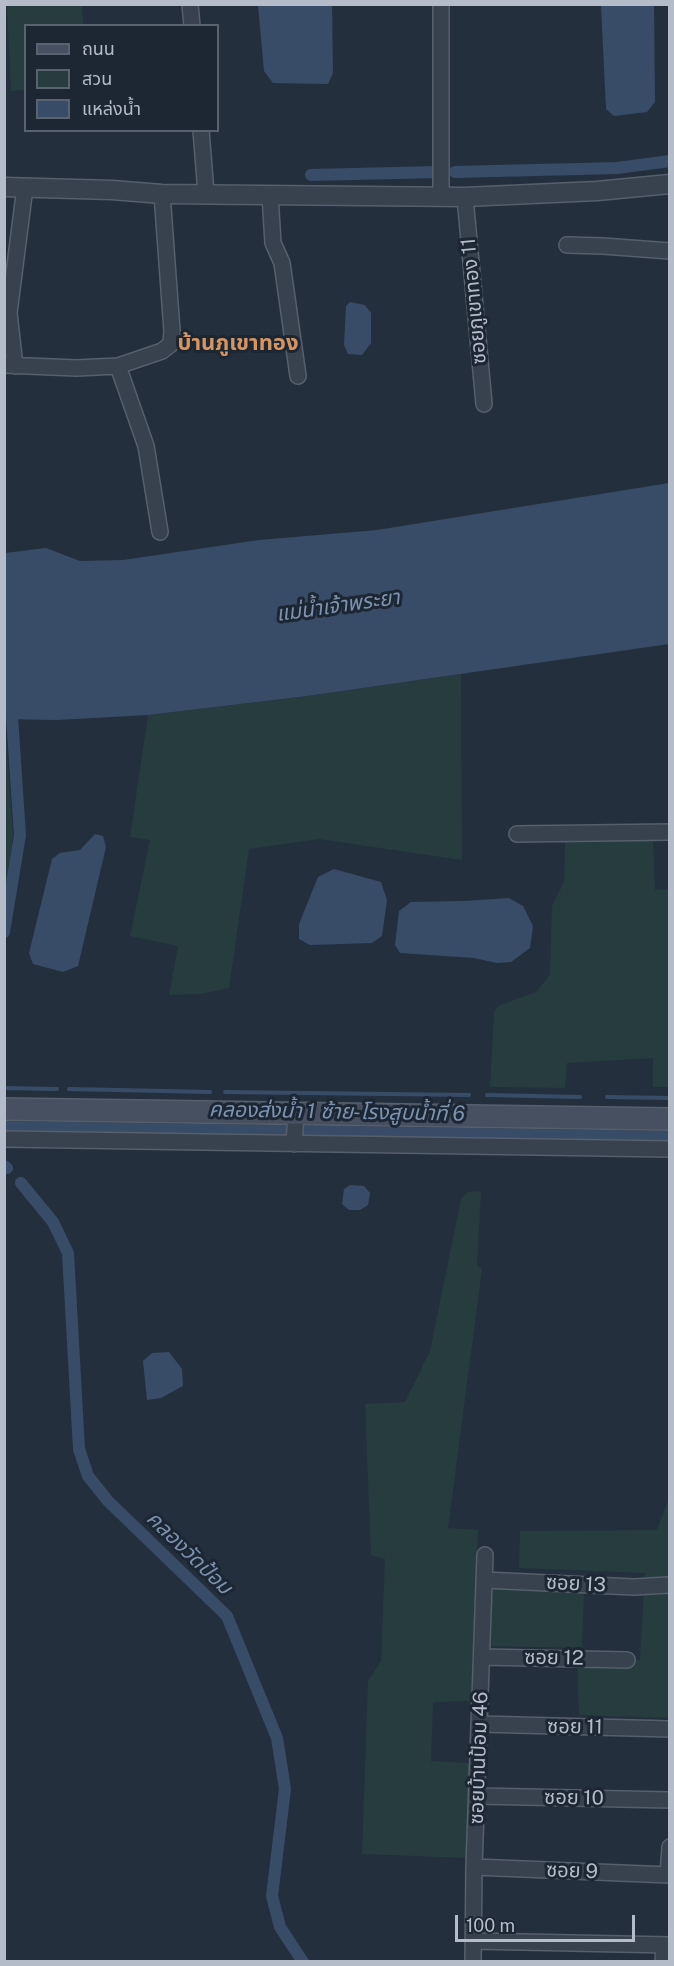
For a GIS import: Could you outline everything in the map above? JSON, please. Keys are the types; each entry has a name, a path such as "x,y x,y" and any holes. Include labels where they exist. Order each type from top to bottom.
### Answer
{"main road":[{"path":"4,1108 295,1129 669,1119"}],"street":[{"path":"190,4 192,24"},
{"path":"441,4 441,196"},
{"path":"201,132 206,193"},
{"path":"4,187 162,194 465,197 597,191 669,184"},
{"path":"25,187 9,313 10,365 118,366 162,351 171,344 162,194"},
{"path":"270,195 273,243 282,262 297,376"},
{"name":"ซอยภูเขาทอง 11","path":"465,197 484,404"},
{"path":"567,245 669,251"},
{"path":"118,366 146,446 160,532"},
{"path":"517,834 669,832"},
{"path":"4,1139 295,1129 669,1149"},
{"name":"ซอยบ้านป้อม 46","path":"473,1962 474,1867 485,1555"},
{"name":"ซอย 13","path":"484,1580 634,1587 669,1585"},
{"name":"ซอย 12","path":"482,1657 627,1660"},
{"name":"ซอย 11","path":"480,1725 669,1729"},
{"name":"ซอย 10","path":"478,1796 669,1800"},
{"path":"669,1847 669,1875"},
{"name":"ซอย 9","path":"474,1867 669,1875"},
{"path":"474,1941 667,1945 663,1962"}],"green space":[{"path":"7,5 82,5 83,24 24,24 24,90 11,91"},
{"path":"461,674 462,860 319,839 249,849 229,988 200,994 169,995 178,946 130,936 150,840 130,837 148,715 307,696"},
{"path":"5,719 13,835 5,895"},
{"path":"653,840 655,890 669,889 669,1087 653,1087 653,1058 567,1063 565,1088 490,1087 494,1012 498,1006 536,992 550,975 552,906 564,882 565,841"},
{"path":"481,1191 477,1266 482,1269 448,1528 478,1530 471,1701 433,1702 431,1761 470,1763 467,1858 362,1854 368,1681 381,1661 385,1559 371,1555 365,1404 405,1402 430,1351 461,1199 467,1192"},
{"path":"669,1498 669,1718 579,1715 577,1660 640,1660 645,1573 519,1568 520,1531 657,1530"},
{"path":"488,1585 584,1589 582,1648 487,1646"}],"water":[{"path":"258,5 332,5 333,73 328,84 273,83 264,71"},
{"path":"601,5 654,5 655,102 647,112 614,116 606,109"},
{"path":"350,302 365,305 371,313 371,343 362,355 348,354 344,345 346,306"},
{"name":"แม่น้ำเจ้าพระยา","path":"669,483 669,644 307,696 148,715 56,720 5,719 5,553 46,548 80,561 123,560 259,540 377,530"},
{"path":"95,834 103,836 106,847 78,966 63,972 33,964 29,953 52,859 60,853 80,850"},
{"path":"334,869 381,882 387,900 382,936 372,943 310,945 299,939 299,924 318,877"},
{"path":"509,898 523,906 533,926 530,948 511,962 497,963 474,958 400,953 395,945 399,911 411,902"},
{"path":"350,1185 364,1186 370,1193 368,1205 360,1210 349,1210 342,1204 344,1189"},
{"path":"169,1352 182,1369 183,1386 161,1398 147,1400 143,1361 152,1353"}],"waterway":[{"path":"455,172 617,168 670,161"},
{"path":"311,175 438,172"},
{"name":"คลองวัดป้อม","path":"4,932 20,835 11,703"},
{"path":"4,1088 57,1089"},
{"path":"69,1089 210,1092"},
{"path":"225,1092 469,1095"},
{"path":"487,1095 580,1097"},
{"path":"607,1097 670,1098"},
{"name":"คลองส่งน้ำ 1 ซ้าย-โรงสูบน้ำที่ 6","path":"4,1127 670,1137"},
{"name":"คลองวัดป้อม","path":"21,1183 53,1222 68,1253 79,1449 88,1476 108,1501 227,1616 277,1738 285,1789 272,1896 280,1927 303,1962"}],"district":[{"name":"บ้านภูเขาทอง","path":"238,343"}]}
